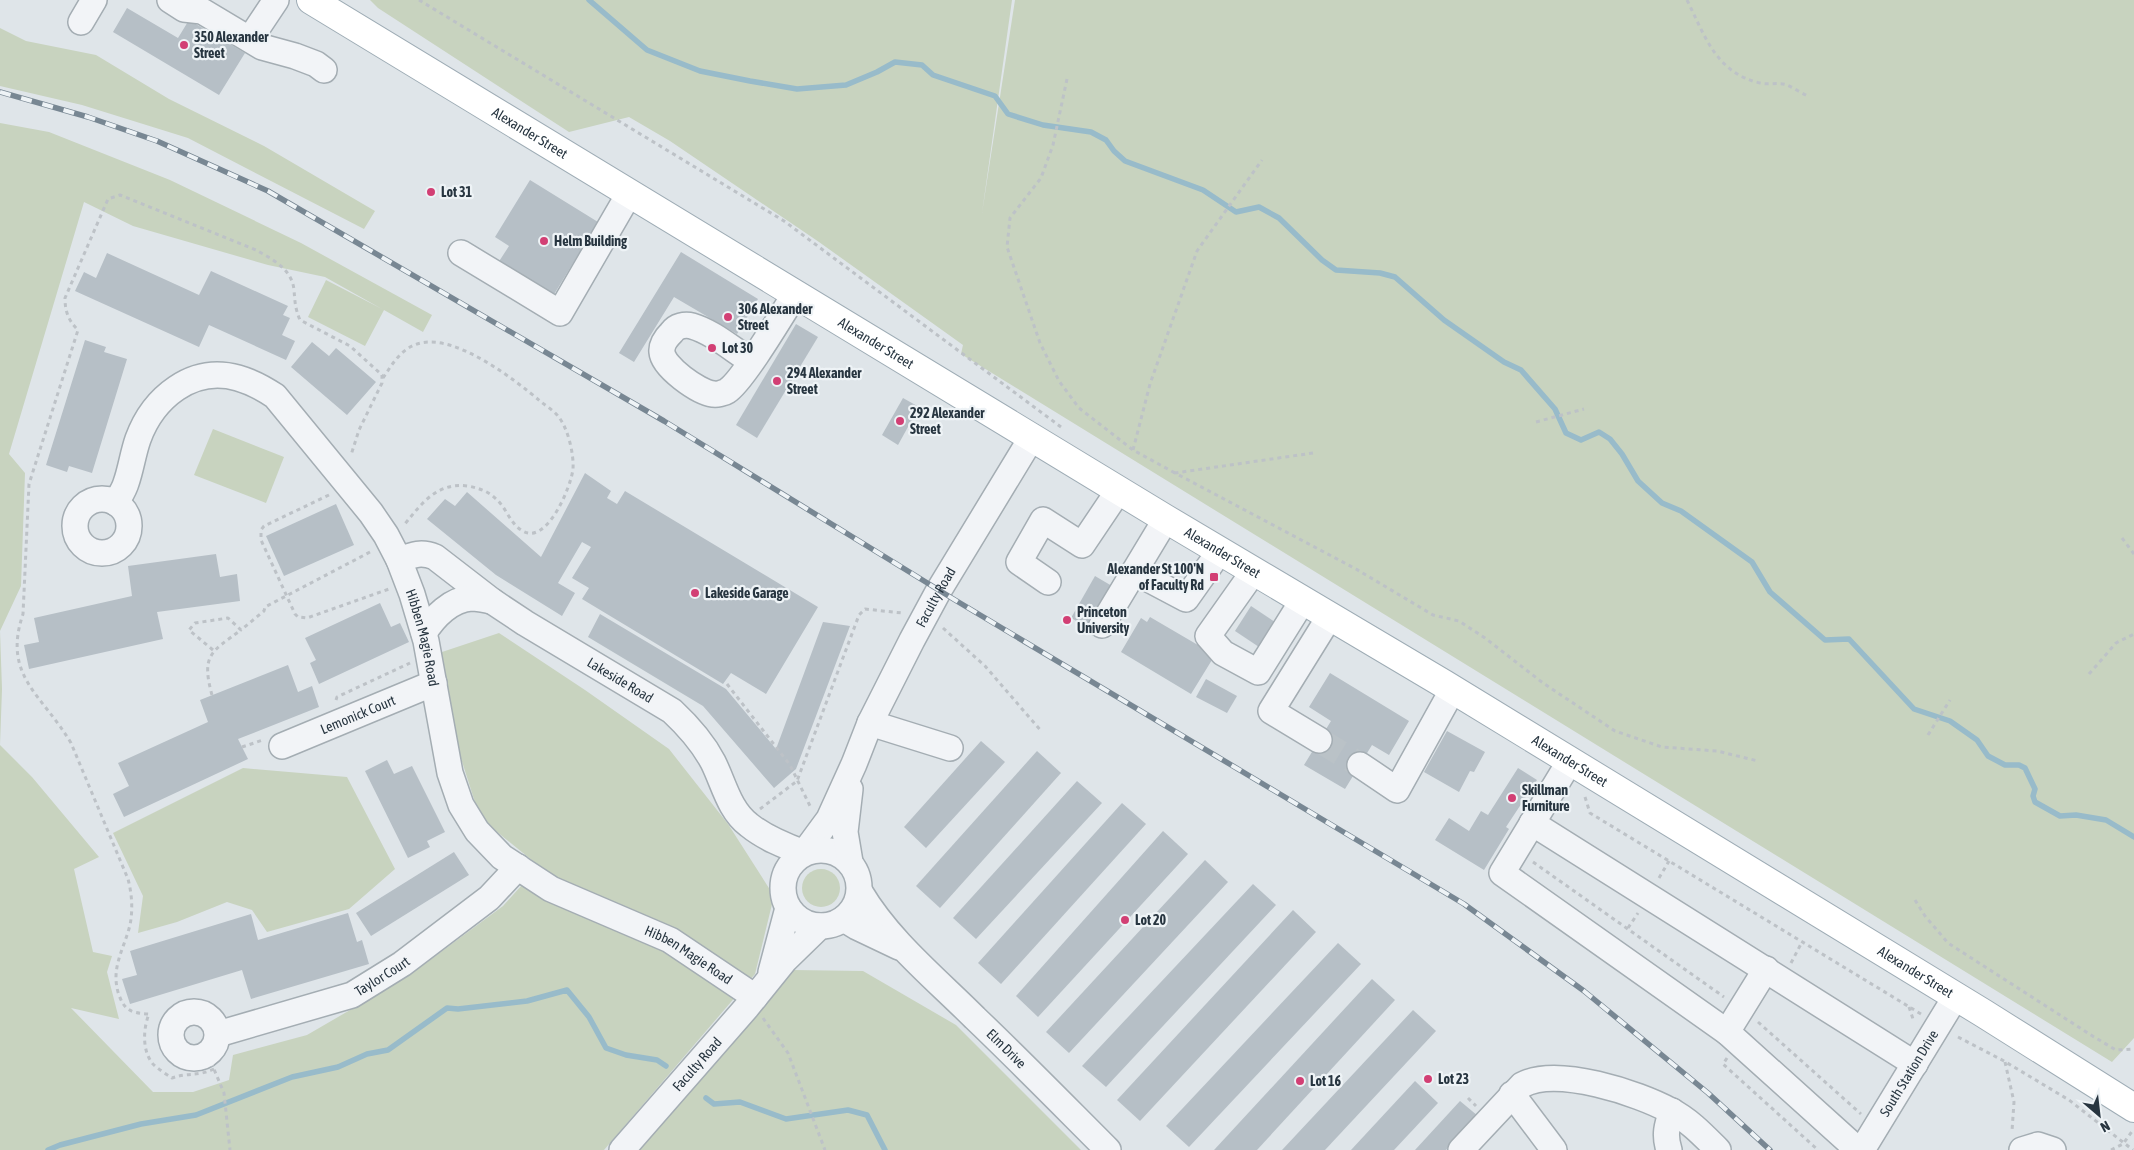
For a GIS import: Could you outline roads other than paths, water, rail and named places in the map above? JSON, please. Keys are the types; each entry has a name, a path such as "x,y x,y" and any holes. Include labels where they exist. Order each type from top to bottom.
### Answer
{"main road":[{"name":"Alexander Street","path":"311,0 1166,519 1453,689 1956,996 2134,1108"}],"street":[{"path":"81,22 94,0"},
{"path":"170,0 184,9 202,11 262,47 316,64 324,70"},
{"path":"250,39 276,0"},
{"path":"461,254 560,313 629,194"},
{"path":"751,361 795,294"},
{"name":"Hibben Magie Road","path":"116,503 126,485 137,440 156,405 170,391 190,380 215,375 242,379 256,384 275,396 371,513 394,551 412,594 424,633 450,773 462,805 477,831 502,857 551,889 670,940 758,1006"},
{"name":"Faculty Road","path":"804,853 828,819 889,683 939,590 1032,437"},
{"path":"1048,582 1019,562 1043,520 1082,545 1119,490"},
{"path":"1102,626 1166,519"},
{"name":"Lakeside Road","path":"394,551 427,554 435,557 524,624 672,711 686,724 712,760 735,810 752,819 780,844 804,853"},
{"path":"1135,572 1186,600 1220,551"},
{"path":"1254,571 1208,636 1222,653 1258,672 1302,600"},
{"path":"424,633 438,614 455,602 472,598 492,601"},
{"path":"1319,740 1271,711 1330,616"},
{"name":"Lemonick Court","path":"275,742 434,682"},
{"path":"1360,765 1396,790 1453,689"},
{"path":"870,723 950,748"},
{"path":"1570,761 1502,872 1728,1032 1858,1150"},
{"name":"Faculty Road","path":"850,862 845,832 854,764"},
{"path":"752,819 784,876 784,898 788,908 796,917 807,924 832,925 844,919 852,911 860,892 859,881 850,862 840,854 829,850 816,849 804,853 795,859 784,876"},
{"path":"1532,823 1777,969 1915,1064"},
{"name":"Taylor Court","path":"213,1053 352,995 370,985 402,964 489,898 518,867"},
{"name":"Elm Drive","path":"860,892 903,950 975,1017 1108,1150"},
{"name":"Faculty Road","path":"622,1150 758,1006 770,977 788,908"},
{"name":"Elm Drive","path":"844,919 857,928 903,950"},
{"name":"Faculty Road","path":"770,977 820,926"},
{"path":"1728,1032 1777,969"},
{"name":"South Station Drive","path":"1862,1150 1956,996"},
{"path":"1461,1150 1522,1085 1534,1080 1555,1079 1613,1088 1672,1111 1694,1127 1718,1150"},
{"path":"1512,1094 1554,1150"},
{"path":"1669,1150 1666,1141 1666,1128 1672,1111"},
{"path":"2017,1140 2053,1150"}],"waterway":[{"path":"589,0 647,50 700,71 750,81 797,89 846,85 895,62 922,65 933,75 995,96 1008,114 1043,125 1091,132 1106,140 1125,161 1203,190 1236,212 1259,207 1279,218 1322,260 1336,270 1380,273 1395,277 1444,320 1504,362 1521,370 1555,409 1566,433 1581,440 1599,432 1610,439 1622,454 1638,481 1662,503 1681,511 1752,562 1770,592 1825,640 1849,639 1914,709 1950,721 1977,740 1988,756 2005,765 2019,765 2025,768 2035,789 2033,796 2035,802 2060,816 2076,815 2106,820 2134,837"},
{"path":"48,1150 60,1145 141,1124 196,1115 292,1077 338,1067 367,1054 388,1050 447,1008 458,1009 527,1001 567,990 589,1017 606,1048 626,1055 657,1060 666,1066"},
{"path":"706,1098 714,1104 740,1102 786,1119 848,1110 867,1115 885,1150"}],"tunnel":[{"path":"1319,740 1360,765"}],"railway":[{"path":"0,92 88,117 157,141 268,191 664,421 955,600 1464,904 1584,991 1708,1093 1770,1150"}],"place":[{"name":"350 Alexander Street","path":"184,45"},
{"name":"Lot 31","path":"431,192"},
{"name":"Helm Building","path":"544,241"},
{"name":"306 Alexander Street","path":"728,317"},
{"name":"Lot 30","path":"712,348"},
{"name":"294 Alexander Street","path":"777,381"},
{"name":"292 Alexander Street","path":"900,421"},
{"name":"Alexander St 100'N of Faculty Rd","path":"1214,577"},
{"name":"Lakeside Garage","path":"695,593"},
{"name":"Princeton University","path":"1067,620"},
{"name":"Skillman Furniture","path":"1512,798"},
{"name":"Lot 20","path":"1125,920"},
{"name":"Lot 23","path":"1428,1079"},
{"name":"Lot 16","path":"1300,1081"}]}
